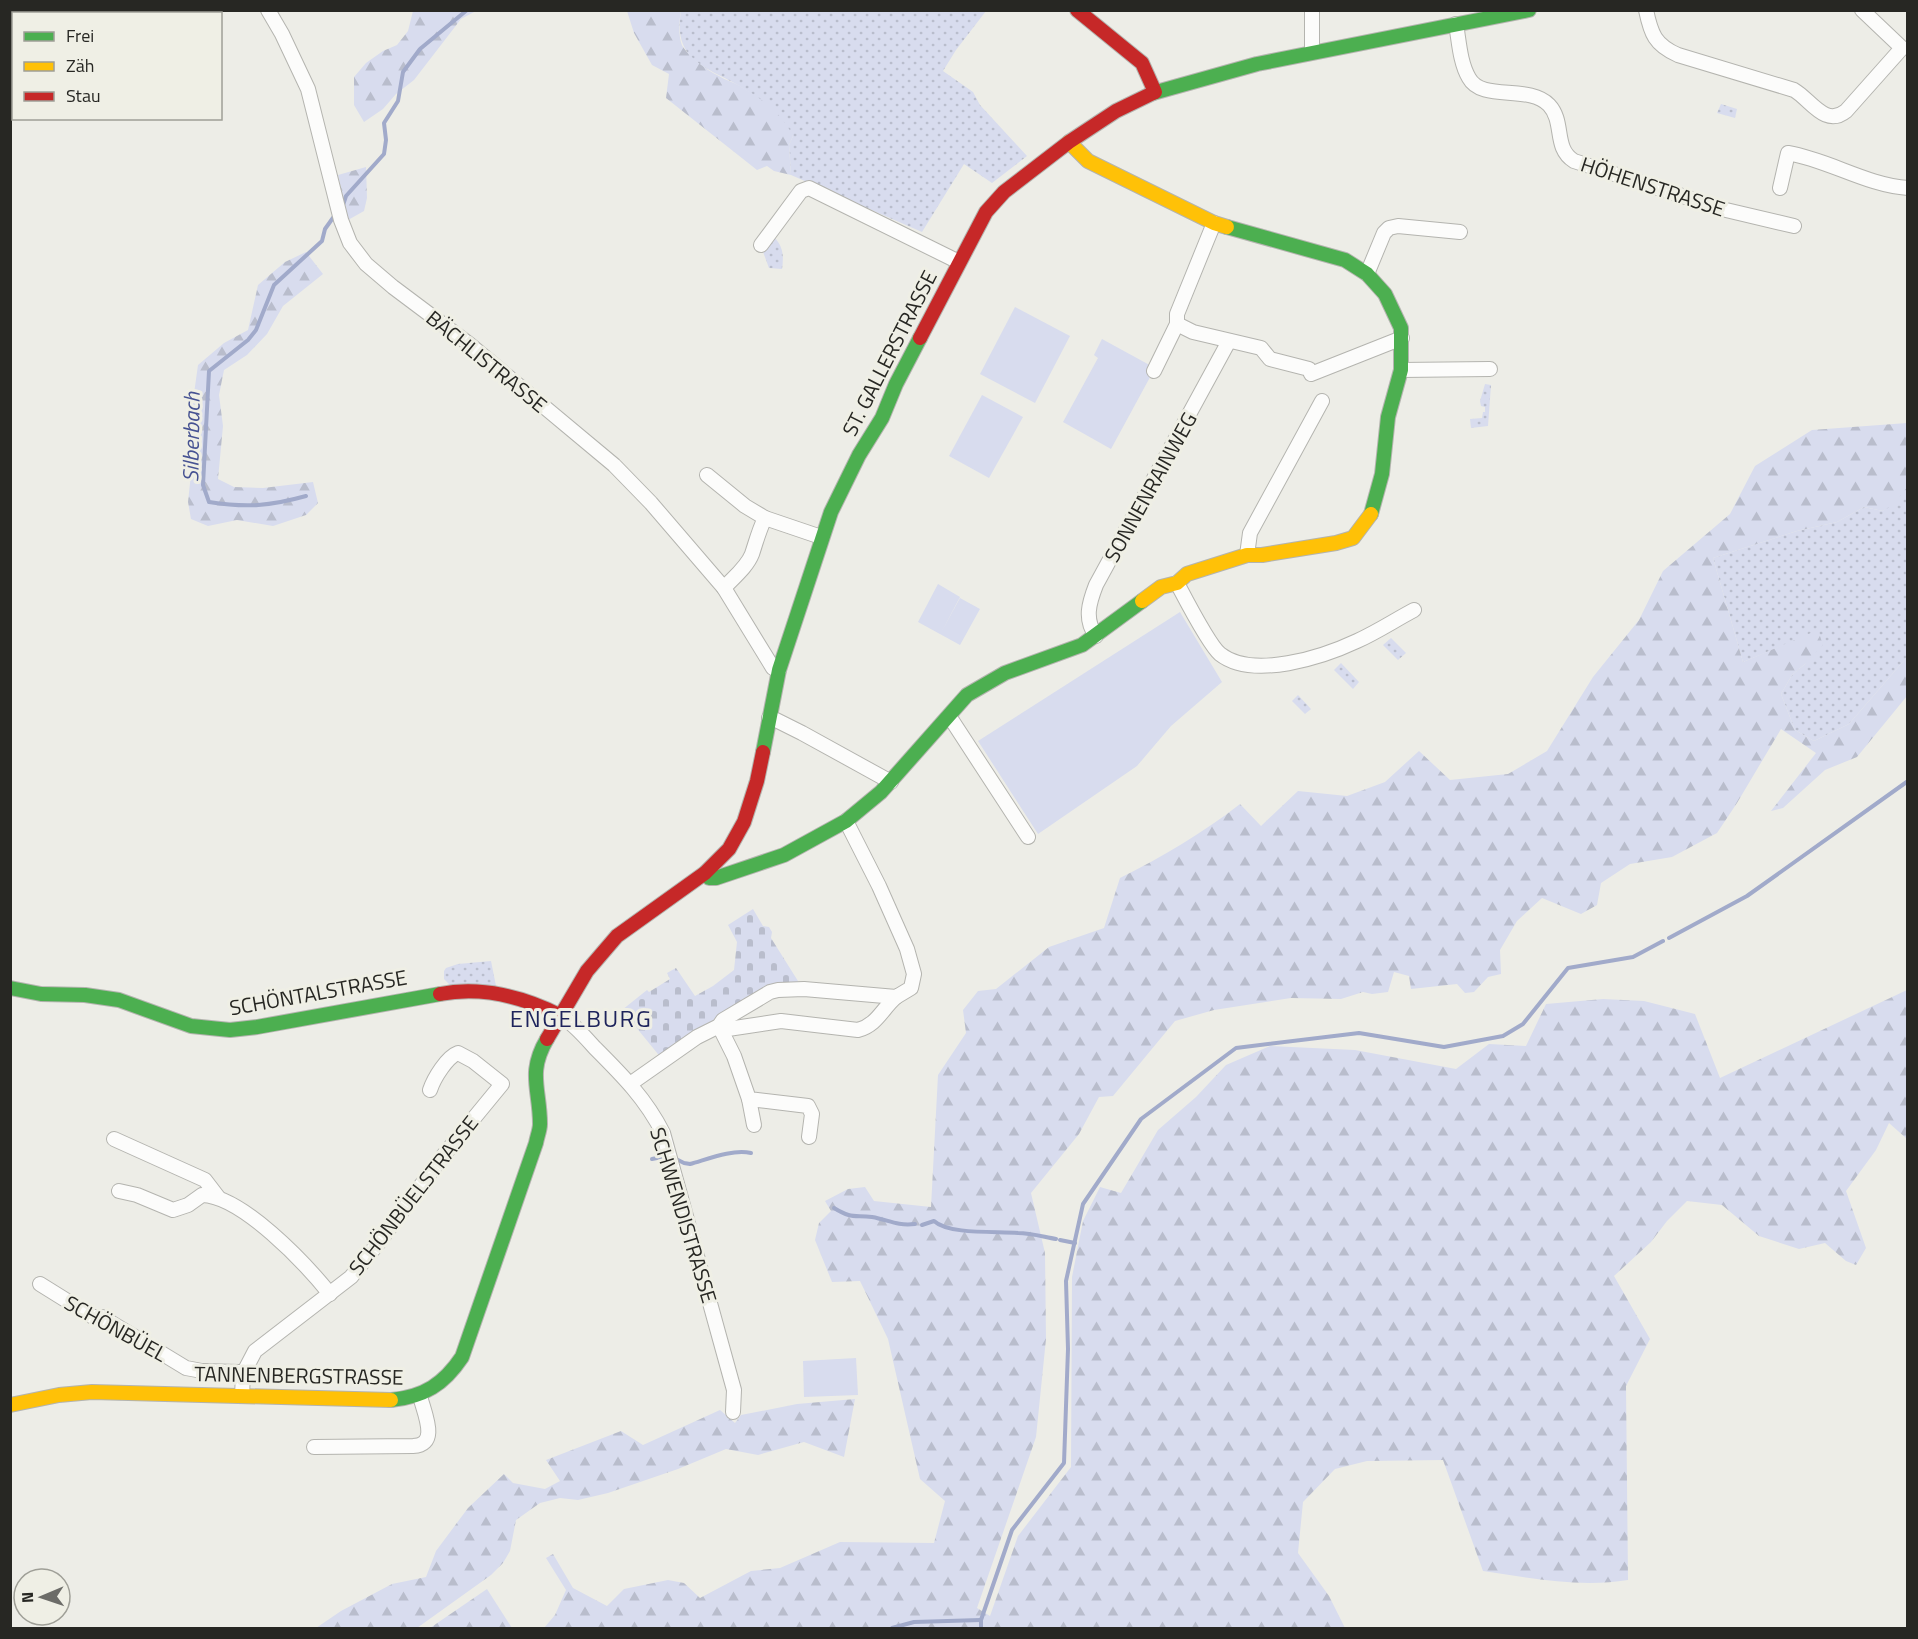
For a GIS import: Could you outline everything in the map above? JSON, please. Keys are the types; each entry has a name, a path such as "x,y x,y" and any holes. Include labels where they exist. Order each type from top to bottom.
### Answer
{"street":[{"name":"BÄCHLISTRASSE","path":"268,10 308,89 341,220 350,243 366,264 464,340 614,465 651,503 724,588 773,668 779,670"},
{"path":"1077,10 1142,63 1155,92"},
{"path":"1312,10 1312,52"},
{"name":"ST. GALLERSTRASSE","path":"561,1016 587,971 607,946 705,873 729,849 744,822 758,781 779,670 821,537 859,455 882,418 896,384 959,262 986,212 1004,192 1069,142 1116,111 1155,92 1228,71 1312,52 1529,10"},
{"path":"1646,10 1652,34 1663,47 1678,55 1794,90 1816,110 1824,115 1833,116 1841,115 1846,111 1902,48 1862,10"},
{"name":"HÖHENSTRASSE","path":"1456,24 1467,73 1472,83 1484,89 1532,95 1547,102 1558,118 1561,146 1574,161 1726,210 1794,226"},
{"path":"705,873 709,878 716,878 784,855 846,821 869,804 891,782 967,695 979,686 1005,673 1061,654 1096,636 1161,588 1177,583 1187,574 1247,555 1262,555 1353,538 1370,517 1382,474 1388,417 1401,370 1401,328 1385,294 1367,274 1345,260 1214,223 1088,161 1069,142"},
{"path":"1780,188 1788,153 1819,159 1882,184 1908,188"},
{"path":"761,245 801,191 806,188 959,262"},
{"path":"1154,371 1177,324 1177,314 1214,223"},
{"path":"1367,274 1384,233 1389,228 1398,226 1460,232"},
{"path":"1177,324 1193,332 1261,348 1270,359 1308,369 1311,374 1402,338"},
{"name":"SONNENRAINWEG","path":"1096,636 1089,621 1088,608 1096,585 1229,341"},
{"path":"1401,370 1490,369"},
{"path":"1247,555 1250,533 1322,400"},
{"path":"707,475 745,506 765,518 821,537"},
{"path":"724,588 751,556 765,518"},
{"path":"1177,583 1218,652 1233,662 1248,666 1297,661 1333,651 1358,641 1414,610"},
{"path":"948,717 1028,837"},
{"path":"769,718 785,724 891,782"},
{"path":"719,1026 728,1029 781,1021 858,1030 867,1028 877,1020 896,998 910,988 914,974 907,949 879,886 846,821"},
{"name":"SCHÖNTALSTRASSE","path":"10,988 41,994 86,995 119,1000 191,1026 217,1029 257,1027 460,991 501,995 546,1008 561,1016"},
{"path":"630,1084 697,1037 719,1026 723,1020 771,992 804,989 896,998"},
{"name":"SCHWENDISTRASSE","path":"561,1016 580,1032 630,1084 651,1111 663,1133 734,1390 733,1412"},
{"name":"TANNENBERGSTRASSE","path":"10,1406 59,1395 92,1392 386,1400 420,1396 435,1389 452,1373 462,1357 536,1143 540,1125 535,1080 537,1059 561,1016"},
{"path":"719,1026 734,1056 749,1099 754,1125"},
{"name":"SCHÖNBÜELSTRASSE","path":"243,1374 255,1351 351,1277 442,1156 502,1084 473,1061 455,1053 430,1090"},
{"path":"749,1099 808,1106 812,1114 809,1137"},
{"path":"114,1139 205,1180 218,1197 259,1224 304,1263 330,1294"},
{"path":"119,1191 137,1195 173,1210 188,1205 202,1195 218,1197"},
{"name":"SCHÖNBÜEL","path":"40,1284 93,1317 102,1317 186,1368 243,1374"},
{"path":"242,1396 243,1374"},
{"path":"314,1447 420,1446 428,1439 420,1396"}],"green space":[{"path":"413,11 476,11 461,19 414,80 396,94 383,109 364,122 354,105 354,77 366,63 383,51 397,45 408,31"},
{"path":"627,11 681,11 679,24 681,44 686,51 709,70 763,101 788,127 793,136 789,145 791,175 774,171 767,166 757,170 666,98 669,74 652,65 634,33"},
{"path":"681,11 986,11 943,71 973,92 980,105 1027,156 992,183 964,164 922,232 791,175 789,145 793,136 753,95 700,65 690,56 683,45 680,30"},
{"path":"1721,104 1737,109 1735,118 1717,113"},
{"path":"366,167 367,198 364,211 348,220 338,175"},
{"path":"774,237 782,252 782,269 769,268 762,249"},
{"path":"306,252 323,274 283,306 267,334 247,355 224,370 219,395 223,426 218,479 234,487 263,488 313,482 318,503 306,515 273,526 237,520 208,526 191,519 188,502 193,455 192,408 198,365 224,343 248,330 258,285 285,262"},
{"path":"1015,307 1070,336 1035,403 980,374"},
{"path":"1102,339 1155,368 1111,449 1063,422 1098,358 1094,355"},
{"path":"1485,384 1491,385 1488,426 1471,428 1470,419 1482,418 1485,412 1485,407 1481,406 1480,401"},
{"path":"982,395 1023,417 989,478 949,456"},
{"path":"1907,423 1907,487 1895,503 1883,511 1864,507 1837,522 1797,531 1713,558 1743,662 1818,630 1823,645 1792,675 1781,694 1795,730 1814,741 1849,724 1907,657 1907,696 1857,757 1825,770 1783,808 1771,811 1816,753 1781,729 1717,833 1672,857 1630,864 1601,883 1597,905 1581,914 1542,898 1517,921 1500,950 1501,974 1488,977 1474,992 1465,993 1457,984 1411,989 1409,976 1394,972 1388,992 1372,994 1363,992 1341,999 1291,998 1214,1010 1175,1021 1113,1096 1099,1097 1079,1134 1031,1193 1045,1253 1046,1339 1036,1437 977,1608 990,1616 1018,1536 1071,1467 1072,1277 1083,1221 1100,1187 1121,1193 1158,1130 1196,1097 1226,1065 1270,1046 1355,1050 1456,1069 1489,1044 1526,1046 1546,1004 1603,999 1644,1001 1695,1014 1720,1078 1907,990 1907,1139 1889,1123 1876,1150 1846,1191 1866,1248 1856,1265 1846,1261 1825,1243 1799,1249 1759,1236 1722,1205 1687,1201 1667,1221 1651,1242 1614,1276 1650,1339 1626,1386 1628,1580 1574,1583 1483,1571 1443,1460 1367,1461 1335,1469 1303,1502 1298,1553 1329,1596 1345,1628 544,1628 555,1615 566,1590 546,1558 553,1554 573,1588 607,1606 624,1589 668,1580 684,1583 700,1598 751,1571 780,1568 840,1542 934,1543 945,1501 920,1479 888,1339 860,1281 832,1282 815,1240 819,1223 831,1211 825,1201 848,1189 865,1187 874,1201 931,1207 938,1075 966,1033 963,1010 978,991 996,989 1049,947 1104,928 1120,878 1182,844 1240,804 1261,826 1298,791 1347,796 1385,782 1419,751 1450,780 1508,774 1547,751 1593,677 1639,620 1663,571 1730,514 1755,466 1812,430"},
{"path":"1907,487 1907,657 1849,724 1814,741 1795,730 1781,694 1792,675 1805,664 1818,631 1743,662 1713,558 1797,531 1837,522 1864,507 1883,511"},
{"path":"938,584 960,597 942,631 960,598 980,609 960,645 918,622"},
{"path":"1180,612 1222,682 1171,726 1137,766 1038,834 978,741"},
{"path":"1391,638 1406,653 1398,660 1383,645"},
{"path":"1341,663 1359,682 1353,689 1334,670"},
{"path":"1298,695 1311,709 1305,714 1292,701"},
{"path":"753,909 763,926 769,927 772,932 771,938 803,989 773,995 662,1059 622,1010 647,990 649,992 670,979 667,973 676,968 695,996 734,970 737,942 728,925"},
{"path":"491,961 496,986 450,985 444,979 446,968 458,964"},
{"path":"856,1358 858,1395 804,1397 803,1361"},
{"path":"855,1399 844,1457 804,1442 758,1455 726,1449 678,1469 608,1493 578,1500 560,1498 540,1503 516,1520 510,1551 503,1563 491,1575 417,1628 316,1628 341,1611 392,1584 426,1577 436,1551 468,1508 504,1474 513,1483 545,1489 560,1481 546,1460 621,1431 643,1445 720,1410 735,1423 741,1415 797,1404"},
{"path":"487,1589 512,1628 430,1628"}],"waterway":[{"name":"Silberbach","path":"343,205 346,196 384,154 386,140 384,123 398,101 403,72 420,49 467,10"},
{"name":"Silberbach","path":"306,496 258,505 209,502 203,485 209,371 248,340 256,330 274,285 322,241 325,229 335,215"},
{"path":"1669,938 1747,896 1908,781"},
{"path":"981,1628 981,1620 1012,1530 1064,1463 1068,1349 1066,1281 1083,1204 1141,1119 1236,1048 1359,1033 1444,1047 1503,1036 1523,1024 1568,968 1633,957 1663,941"},
{"path":"674,1158 690,1164 728,1153 751,1153"},
{"path":"652,1159 662,1157"},
{"path":"834,1208 849,1215 915,1224"},
{"path":"922,1225 934,1221 951,1228 974,1232 1023,1233 1056,1239"},
{"path":"1060,1240 1075,1243"},
{"path":"892,1628 914,1622 981,1620"}],"traffic: fast":[{"path":"1153,93 1257,64 1529,10"},
{"path":"1227,227 1345,260 1367,274 1385,294 1401,328 1401,370 1388,417 1382,474 1371,514"},
{"path":"763,752 779,670 831,512 859,455 882,418 896,384 920,338"},
{"path":"705,873 709,878 716,878 784,855 846,821 881,792 967,695 1005,673 1082,645 1142,601"},
{"path":"10,988 41,994 85,995 119,1000 191,1026 230,1030 440,994"},
{"path":"391,1400 413,1396 432,1388 448,1375 462,1357 540,1129 536,1072 537,1062 547,1039"}],"traffic: slow":[{"path":"1069,142 1088,161 1214,223 1227,227"},
{"path":"1142,601 1161,587 1177,583 1187,574 1247,555 1262,555 1353,538 1371,514"},
{"path":"10,1405 59,1395 92,1392 391,1400"}],"traffic: jam":[{"path":"1077,10 1142,63 1155,92"},
{"path":"920,338 986,212 1004,192 1069,142 1116,111 1153,93"},
{"path":"547,1039 587,971 617,936 705,873 729,849 744,822 757,781 763,752"},
{"path":"440,994 487,992 532,1003 561,1016"}],"district":[{"name":"ENGELBURG","path":"581,1018"}]}
